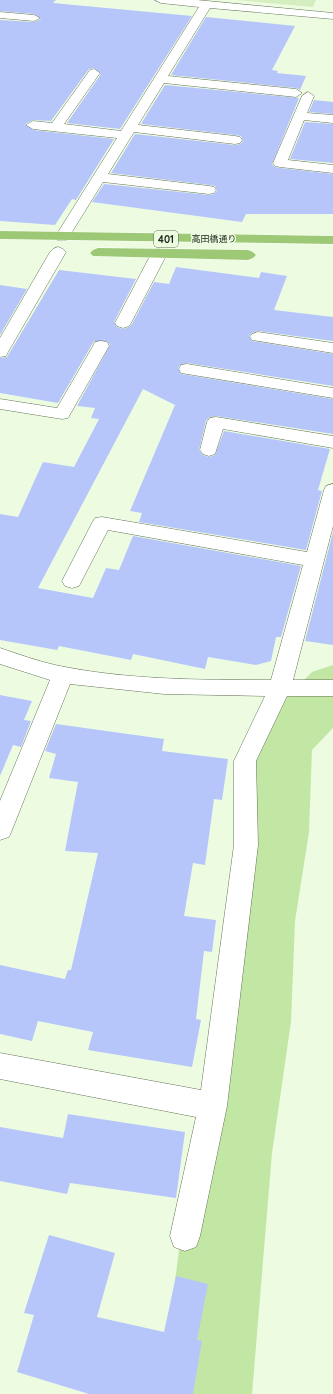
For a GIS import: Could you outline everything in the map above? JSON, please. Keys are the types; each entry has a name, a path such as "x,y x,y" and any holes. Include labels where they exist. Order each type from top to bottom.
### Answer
{"highway":[{"name":"高田橋通り","path":"0,235 69,249 159,254 264,255"},
{"name":"高田橋通り","path":"38,252 69,249 333,240"}],"street":[{"path":"161,0 330,12"},
{"path":"0,352 69,249 99,177 206,4"},
{"path":"0,15 34,18"},
{"path":"56,127 94,73"},
{"path":"160,79 302,95 300,116 280,163 333,169"},
{"path":"300,116 333,119"},
{"path":"33,125 235,140"},
{"path":"99,177 209,190"},
{"path":"123,322 159,254"},
{"path":"258,337 333,348"},
{"path":"0,404 62,414 101,346"},
{"path":"187,369 333,393"},
{"path":"209,450 216,422 333,442"},
{"path":"185,1236 213,1106 246,845 245,761 280,688 333,490"},
{"path":"72,581 102,523 315,560"},
{"path":"0,656 63,675 176,686 333,688"},
{"path":"0,830 63,675"},
{"path":"0,1066 213,1106"}],"green space":[{"path":"236,0 316,0 313,7"}],"building":[{"path":"0,0 56,0 53,3 192,16 120,129 67,123 101,74 94,68 89,69 51,121 33,120 25,124 33,130 114,139 76,200 72,199 55,225 0,221 0,20 34,22 41,19 34,14 0,11"},
{"path":"206,17 295,26 272,70 278,71 277,73 306,76 300,90 296,88 171,75"},
{"path":"165,85 299,98 272,164 275,167 280,168 333,174 333,214 246,214 242,222 92,202 104,184 209,195 214,194 217,191 215,186 111,173 135,134 235,145 240,144 243,141 241,136 235,135 141,124"},
{"path":"314,100 333,102 333,114 309,112"},
{"path":"305,122 333,124 333,163 290,159"},
{"path":"176,267 259,278 261,272 287,276 274,310 333,317 333,341 258,331 249,336 252,341 333,354 333,386 187,363 181,364 178,368 181,374 333,399 333,434 216,416 210,417 206,421 199,450 203,455 209,457 215,455 224,431 330,449 318,490 322,491 306,550 139,522 142,513 130,511 175,405 143,389 38,588 93,598 106,568 119,570 133,536 301,566 281,637 276,637 271,661 256,665 208,657 205,669 133,654 131,660 59,646 57,650 0,640 0,514 18,517 43,462 74,467 99,419 91,418 95,408 77,406 110,345 107,341 94,341 58,403 0,393 0,358 7,357 59,270 136,279 114,322 117,327 123,329 132,324 154,282 169,284"},
{"path":"0,285 27,289 0,335"},
{"path":"333,532 333,645 305,641"},
{"path":"0,695 32,701 24,720 31,721 21,747 13,745 0,776"},
{"path":"56,724 164,739 162,751 228,759 222,800 214,799 205,865 193,863 184,916 216,920 212,952 204,951 196,1019 201,1020 192,1067 88,1050 93,1032 38,1021 32,1041 0,1034 0,965 65,979 68,970 71,970 98,853 65,851 78,782 49,778 56,754 45,751"},
{"path":"68,1114 185,1132 176,1198 70,1183 67,1194 0,1181 0,1127 63,1138"},
{"path":"49,1235 115,1253 97,1317 164,1332 176,1276 208,1284 197,1340 202,1341 193,1394 89,1394 17,1372 34,1315 24,1313"}],"waterway":[{"path":"206,1394 232,1153 253,1022 260,921 276,832 281,743 333,688"}]}
